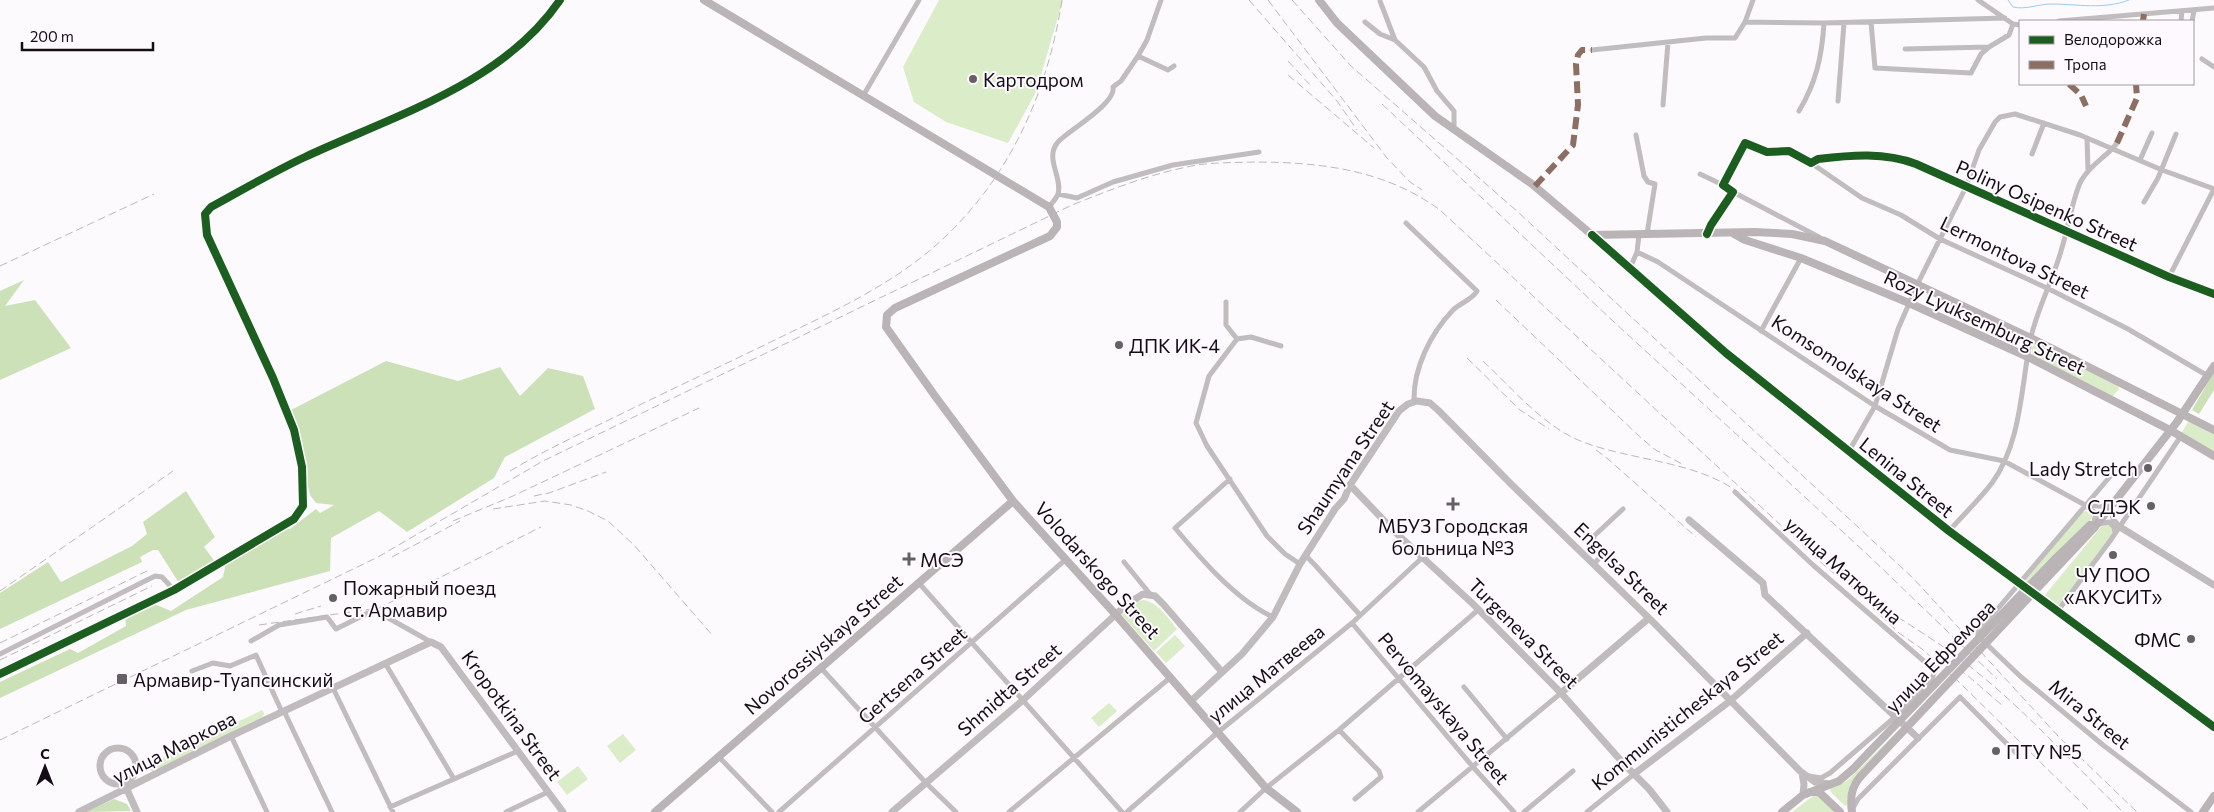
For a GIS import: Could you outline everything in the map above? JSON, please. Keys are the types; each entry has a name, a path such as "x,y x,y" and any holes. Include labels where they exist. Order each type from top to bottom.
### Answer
{"main road":[{"path":"704,0 1049,207"},
{"path":"1319,0 1337,23 1436,116 1532,184 1592,235"},
{"name":"Volodarskogo Street","path":"1049,207 1057,222 1057,227 1050,236 890,311 885,323 891,335 1014,501 1171,677 1266,788 1297,812"},
{"name":"Rozy Lyuksemburg Street","path":"1592,235 1734,234 1755,232 1792,234 1825,241 2031,338 2214,430"},
{"name":"Rozy Lyuksemburg Street","path":"1734,234 1745,240 1801,258 1909,303 2028,357 2170,430 2214,456"},
{"name":"улица Ефремова","path":"1854,812 1851,793 1861,776 2111,507 2183,413 2214,366"},
{"name":"Novorossiyskaya Street","path":"655,812 918,582 1014,501"},
{"name":"улица Ефремова","path":"1782,812 1804,794 1843,778 1853,769 2056,558 2094,525"},
{"path":"1804,794 1819,792 1840,812"},
{"path":"2203,812 2214,796"}],"street":[{"path":"0,674 174,590 294,520 303,506 302,467 287,409 207,235 205,214 211,207 304,158 400,116 488,70 524,42 550,14 560,0"},
{"path":"863,96 919,0"},
{"path":"1049,207 1058,194 1053,155 1054,148 1064,137 1105,104 1113,94 1113,88 1121,81 1148,40 1162,0"},
{"path":"1592,50 1668,42 1735,38 1745,22 1753,0"},
{"path":"1978,0 2013,24 2019,25"},
{"path":"1380,1 1395,40"},
{"path":"2071,20 2214,8"},
{"path":"2192,20 2194,10"},
{"path":"2180,20 2182,11"},
{"path":"1745,22 1844,23 2005,18"},
{"path":"1365,22 1380,34 1395,40 1424,67 1438,91 1454,111 1454,130"},
{"path":"1871,22 1874,68 1971,73 1981,54 2008,35 2013,24"},
{"path":"1798,112 1810,93 1816,77 1822,49 1824,23"},
{"path":"1838,101 1844,23"},
{"path":"1663,105 1668,42"},
{"path":"1905,49 1989,47"},
{"path":"1138,56 1168,70 1174,66"},
{"path":"2202,58 2214,67"},
{"path":"1849,451 1875,406 1898,329 1966,187 1979,150 1995,122 2009,114 2015,114 2087,138 2162,170 2214,189 2169,277"},
{"path":"2032,154 2044,123"},
{"path":"2140,160 2152,133"},
{"path":"2144,202 2162,170 2176,134"},
{"path":"1630,268 1643,235 1655,184 1648,182 1644,176 1636,135"},
{"path":"2087,138 2088,170"},
{"path":"1949,531 1992,482 2004,461 2012,440 2031,338 2038,312 2049,289 2080,184 2088,170 2113,148 2117,142"},
{"name":"Lermontova Street","path":"1723,186 1745,144 1767,152 1788,151 1843,183 1851,192 1900,215 1940,239 2049,289 2128,329 2208,376"},
{"path":"1058,194 1077,198 1113,182 1163,167 1207,158 1259,152"},
{"name":"Poliny Osipenko Street","path":"1811,163 1818,159 1864,155 1902,158 2169,277 2214,294"},
{"path":"1700,174 1836,246"},
{"path":"1708,234 1711,225 1733,192"},
{"name":"Shaumyana Street","path":"1191,701 1242,654 1273,616 1300,564 1344,498 1350,485 1399,411 1414,402 1413,384 1423,356 1442,323 1454,309 1476,294 1477,291 1406,223"},
{"name":"Lenina Street","path":"1592,235 1726,353 1949,531 2018,584 2214,727"},
{"name":"Komsomolskaya Street","path":"1637,252 1658,262 1697,286 1761,331 1875,406 1950,450 2004,461 2085,505"},
{"path":"1761,331 1801,258"},
{"path":"1226,302 1226,325 1237,339"},
{"path":"1281,346 1251,337 1237,339 1209,376 1196,423 1207,446 1270,540 1285,554 1300,564"},
{"name":"Engelsa Street","path":"1414,402 1430,403 1649,618 1800,771 1814,782 1830,784"},
{"path":"2056,612 2120,527 2181,436"},
{"name":"улица Ефремова","path":"1978,632 2113,473"},
{"path":"1230,480 1175,528 1216,574 1264,613 1273,616"},
{"name":"Turgeneva Street","path":"1350,485 1395,532 1424,556 1561,693 1667,812"},
{"name":"улица Матюхина","path":"1735,492 1813,565 1933,669"},
{"path":"2085,505 2111,507 2113,519 2120,527"},
{"path":"2081,510 2087,508 2095,511 2094,525 2109,522 2120,527 2214,585"},
{"path":"1594,564 1601,556 1593,547 1594,536 1623,509"},
{"path":"1689,520 1763,583 1765,595 1918,738"},
{"path":"2109,522 2114,527 2115,534"},
{"name":"улица Матвеева","path":"1127,812 1217,732 1352,623 1424,556"},
{"path":"1307,558 1360,615"},
{"name":"Gertsena Street","path":"779,812 1065,560"},
{"name":"Volodarskogo Street","path":"1124,562 1150,594 1164,605 1222,672"},
{"path":"0,654 155,576 162,576 174,590"},
{"path":"918,582 1122,812"},
{"name":"Shmidta Street","path":"892,812 1024,700 1135,598 1150,594"},
{"path":"251,641 279,625 327,617 336,629 374,610 430,642"},
{"path":"1240,812 1266,788 1339,730 1478,610"},
{"path":"1418,812 1649,618"},
{"name":"Pervomayskaya Street","path":"1352,623 1473,767 1514,812"},
{"name":"Mira Street","path":"1978,632 1979,638 2034,688 2115,755 2192,812"},
{"name":"Kommunisticheskaya Street","path":"1587,812 1730,701 1807,633"},
{"name":"улица Маркова","path":"79,812 126,786 430,642"},
{"name":"Kropotkina Street","path":"430,642 441,647 563,812"},
{"path":"192,671 213,663 230,666 256,655 332,812"},
{"path":"385,663 454,779"},
{"path":"821,668 926,783 956,812"},
{"name":"улица Ефремова","path":"1800,771 1814,778 1826,776 1895,717 1932,679 1933,669"},
{"path":"1009,812 1171,677"},
{"path":"1464,687 1507,739"},
{"path":"333,688 391,809 518,751"},
{"name":"улица Ефремова","path":"1854,812 1855,802 1960,697 2016,753"},
{"path":"1339,730 1379,771 1382,777 1356,799"},
{"path":"231,736 267,812"},
{"path":"121,748 131,754 134,759 134,773 126,786 113,784 104,779 101,774 100,763 105,753 110,750 121,748"},
{"path":"719,757 772,812"},
{"path":"1524,812 1572,771"},
{"path":"1800,771 1804,784 1804,794"},
{"path":"126,786 137,812"},
{"path":"506,812 548,792"}],"green space":[{"name":"Картодром","path":"939,0 1063,0 1036,92 1008,143 946,122 914,102 903,67"},
{"path":"24,280 5,306 35,300 71,348 0,380 0,291"},
{"path":"2034,345 2040,346 2117,384 2119,389 2112,397 2032,357 2032,347"},
{"path":"386,361 458,381 500,367 520,396 548,368 583,376 595,409 505,457 494,478 407,532 379,511 331,538 330,571 186,610 0,698 0,682 70,649 78,653 126,626 125,616 154,604 171,611 223,577 226,563 284,528 290,529 316,509 320,513 334,505 316,503 310,495 291,410"},
{"path":"2214,372 2214,390 2199,414 2192,410"},
{"path":"2189,420 2214,434 2214,454 2181,434"},
{"path":"186,491 215,537 204,547 216,563 179,583 158,550 153,550 140,557 142,562 0,629 0,593 48,562 61,582 132,546 147,534 143,522"},
{"path":"2088,511 2092,514 2092,518 2028,583 2025,580 2082,512"},
{"path":"2107,524 2112,527 2112,535 2059,606 2044,596 2101,527"},
{"path":"1143,600 1158,607 1177,629 1154,651 1121,614 1135,602"},
{"path":"1175,635 1185,646 1166,663 1156,652"},
{"path":"1109,703 1117,711 1099,727 1091,718"},
{"path":"262,710 264,713 263,717 154,772 151,771 149,765"},
{"path":"1899,730 1901,732 1851,783 1847,805 1845,806 1830,791 1831,788 1847,781"},
{"path":"623,734 636,750 620,763 607,746"},
{"path":"578,766 588,779 567,795 557,782"},
{"path":"1813,796 1818,796 1838,812 1792,812"},
{"path":"114,799 127,804 131,811 86,812"}],"waterway":[{"path":"2008,0 2013,7 2022,8 2051,4 2100,6 2129,0"}],"railway":[{"path":"510,471 564,442 806,325 869,292 909,267 928,252 969,212 990,186 1008,158 1036,98 1047,66 1062,0"},
{"path":"1249,0 1337,101 1357,130"},
{"path":"1268,0 1387,158 1410,182 1422,190"},
{"path":"1292,0 1351,66 1518,212 1913,578 2058,736 2137,812"},
{"path":"1288,61 1312,87"},
{"path":"1288,75 1374,148"},
{"path":"1382,104 1614,322 1868,555 1997,679"},
{"path":"0,740 378,557 543,461 1072,205 1115,188 1172,170 1203,164 1277,162 1326,166 1374,177 1419,196 1440,210 1825,566 1862,594 1941,645 1978,673 2034,723 2123,812"},
{"path":"0,266 154,194"},
{"path":"1496,300 1638,435 1654,449 1682,464"},
{"path":"1467,358 1520,410 1549,429"},
{"path":"1483,361 1542,417 1569,436 1601,448 1700,473 1718,480 1735,490"},
{"path":"453,521 513,496 699,408"},
{"path":"1596,450 1696,537"},
{"path":"0,591 173,471"},
{"path":"534,496 549,493 606,472"},
{"path":"493,509 545,501 571,505 608,521 634,545 713,636"},
{"path":"392,557 460,521"},
{"path":"259,625 379,608 541,527"},
{"path":"0,643 149,570"},
{"path":"0,660 152,586"},
{"path":"295,614 321,606"},
{"path":"1872,607 1899,633 1922,649 1959,682 2091,812"},
{"path":"0,679 69,645"},
{"path":"1938,656 1967,675 2003,706"}],"marked path":[{"path":"2143,20 2144,14"},
{"path":"1535,186 1573,145 1578,105 1576,64 1578,55 1582,50 1592,50"},
{"path":"2070,85 2081,95 2086,106"},
{"path":"2117,143 2137,98 2136,85"}],"cycle path":[{"path":"0,674 174,590 294,519 303,506 302,467 294,430 273,378 207,235 205,214 211,207 281,169 444,95 477,76 508,54 536,29 560,0"},
{"path":"1707,234 1733,192 1723,185 1745,143 1767,152 1789,151 1811,163 1818,159 1880,156 1916,164 2169,277 2214,294"},
{"path":"1592,235 1726,353 1949,531 2214,727"}],"place":[{"name":"Картодром","path":"973,79"},
{"name":"ДПК ИК-4","path":"1119,345"},
{"name":"Lady Stretch","path":"2148,468"},
{"name":"МБУЗ Городская больница №3","path":"1453,504"},
{"name":"СДЭК","path":"2151,506"},
{"name":"ЧУ ПОО «АКУСИТ»","path":"2113,555"},
{"name":"МСЭ","path":"909,559"},
{"name":"Пожарный поезд ст. Армавир","path":"333,598"},
{"name":"ФМС","path":"2191,639"},
{"name":"Армавир-Туапсинский","path":"122,679"},
{"name":"ПТУ №5","path":"1996,751"}]}
